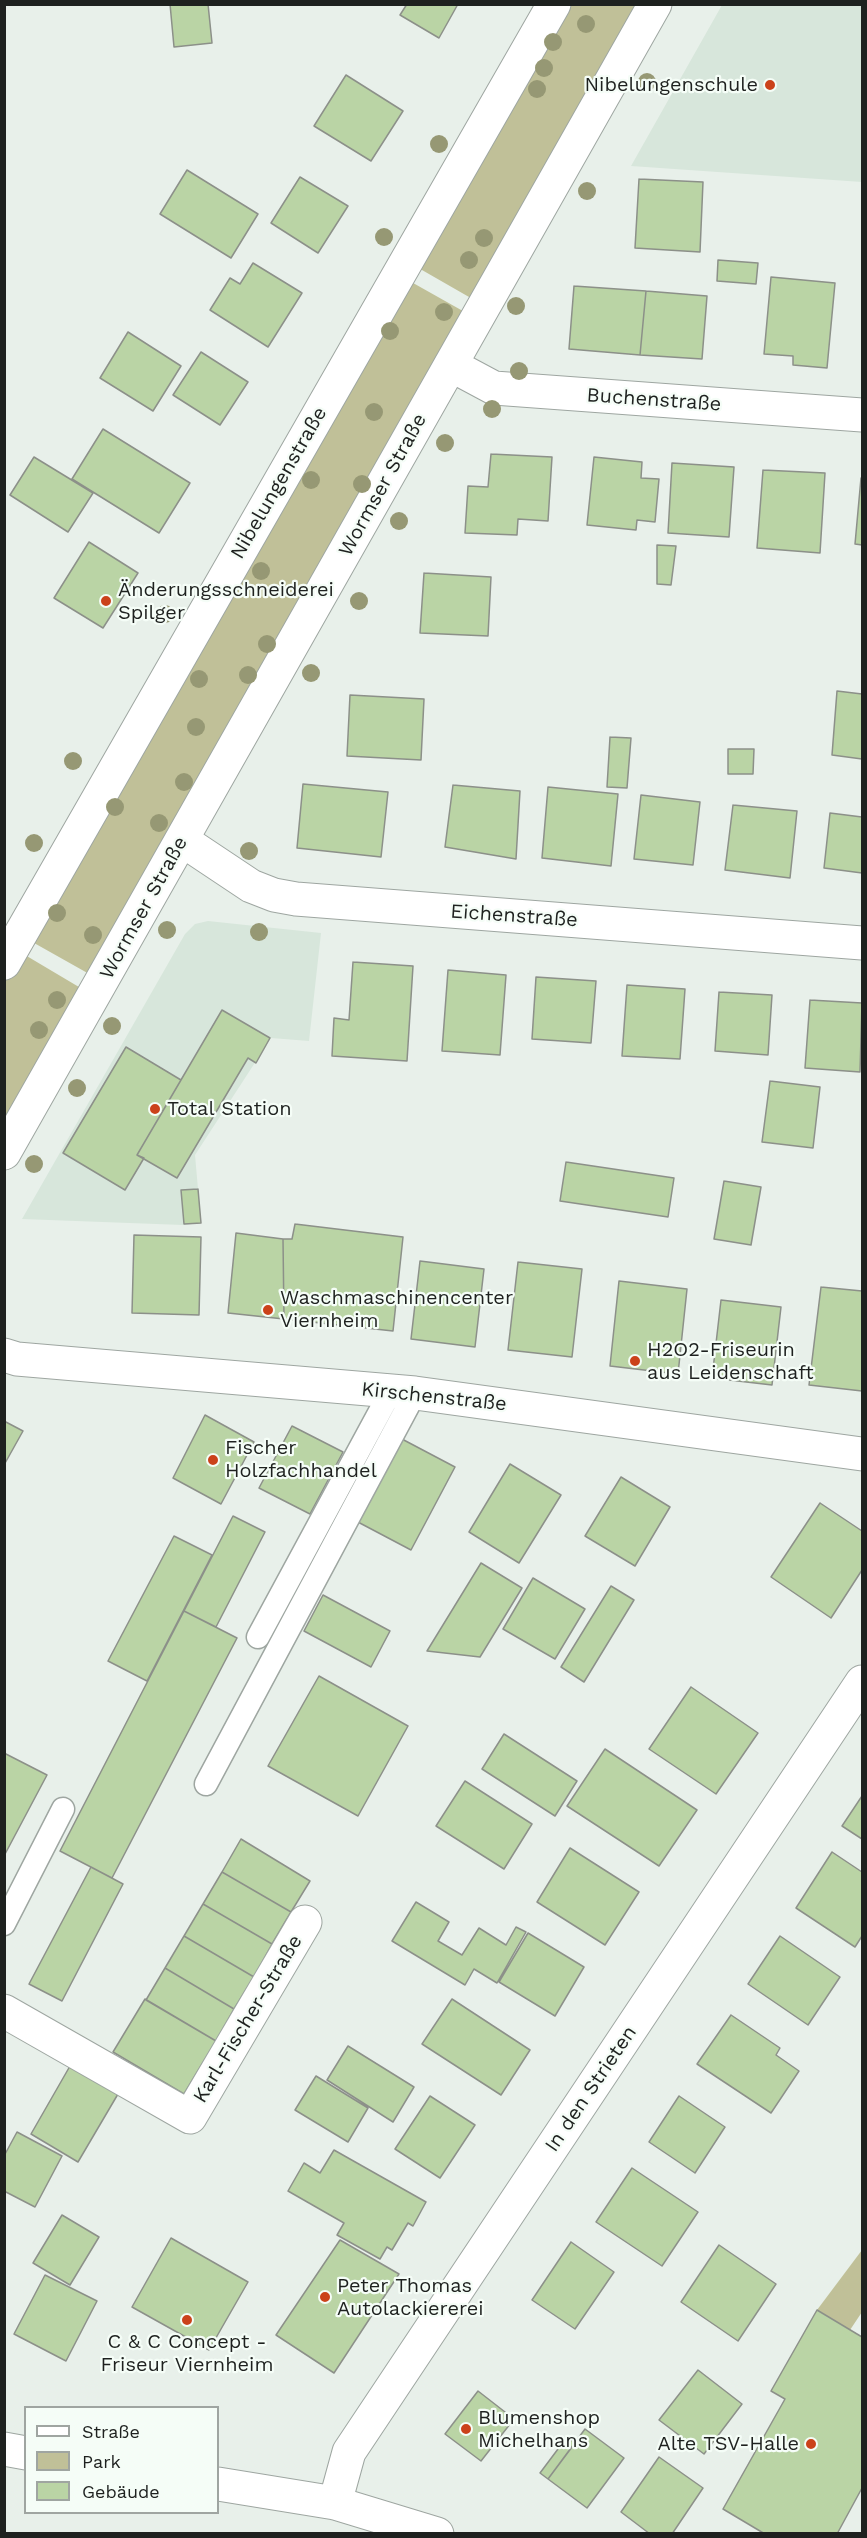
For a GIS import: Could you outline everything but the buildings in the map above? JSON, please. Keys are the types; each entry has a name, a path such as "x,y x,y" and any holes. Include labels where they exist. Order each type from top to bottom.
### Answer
{"street":[{"name":"Nibelungenstraße","path":"4,963 554,4"},
{"name":"Wormser Straße","path":"4,1153 655,4"},
{"name":"Buchenstraße","path":"451,365 494,388 862,416"},
{"name":"Eichenstraße","path":"182,840 251,886 274,896 862,943"},
{"name":"Kirschenstraße","path":"4,1355 16,1359 403,1392 862,1454"},
{"name":"In den Strieten","path":"335,2503 350,2452 862,1682"},
{"name":"Karl-Fischer-Straße","path":"4,2011 190,2117 305,1922"},
{"path":"4,2450 24,2453"},
{"path":"219,2484 335,2503 437,2534"}],"lane":[{"path":"258,1637 403,1392"},
{"path":"206,1784 403,1392"},
{"path":"4,1924 63,1809"}],"shaded area":[{"name":"Nibelungenschule","path":"722,5 862,5 862,182 631,166"},
{"name":"Total Station","path":"208,921 321,933 309,1041 271,1038 195,1155 201,1223 183,1225 22,1219 185,934 195,924"}],"green space":[{"path":"565,5 646,5 476,301 415,266"},
{"path":"406,279 470,315 91,975 27,939"},
{"path":"20,952 84,990 5,1130 5,981"},
{"path":"862,2250 862,2312 850,2330 817,2310"}],"place":[{"name":"Nibelungenschule","path":"770,85"},
{"name":"Änderungsschneiderei Spilger","path":"106,601"},
{"name":"Total Station","path":"155,1109"},
{"name":"Waschmaschinencenter Viernheim","path":"268,1310"},
{"name":"H2O2-Friseurin aus Leidenschaft","path":"635,1361"},
{"name":"Fischer Holzfachhandel","path":"213,1460"},
{"name":"Peter Thomas Autolackiererei","path":"325,2297"},
{"name":"C & C Concept - Friseur Viernheim","path":"187,2320"},
{"name":"Blumenshop Michelhans","path":"466,2429"},
{"name":"Alte TSV-Halle","path":"811,2444"}]}
